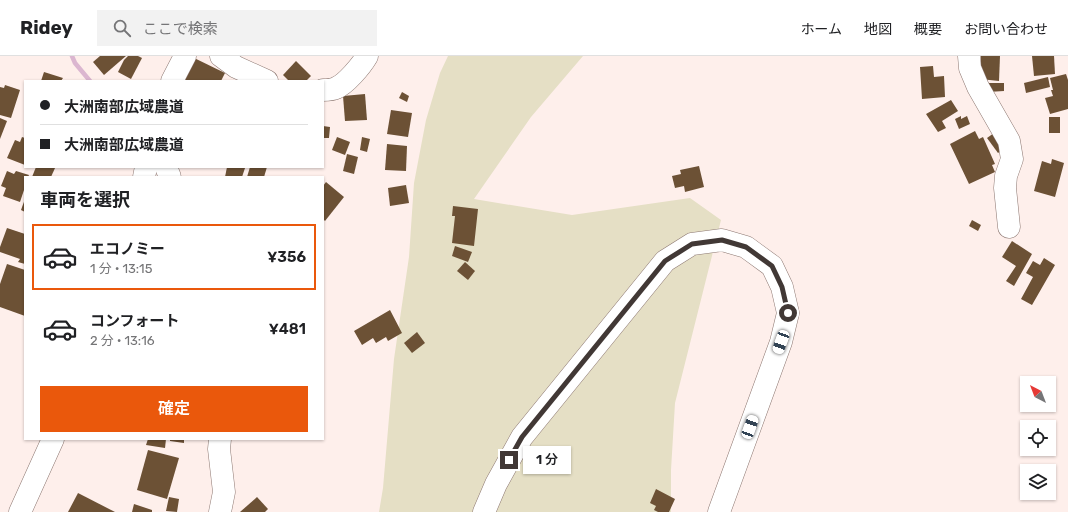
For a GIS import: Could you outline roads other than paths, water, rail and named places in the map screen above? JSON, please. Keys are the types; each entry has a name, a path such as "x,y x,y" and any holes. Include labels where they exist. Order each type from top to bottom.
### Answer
{"street":[{"path":"173,80 185,56"},
{"path":"221,56 236,66 265,80"},
{"path":"324,90 336,88 353,75 367,56"},
{"path":"969,56 970,68 978,87 1008,141 1012,159 1006,176 1005,188 1009,227"},
{"path":"484,512 496,484 522,437 665,261 692,244 722,240 746,247 772,266 782,287 788,313 781,342 719,512"},
{"path":"20,512 53,440"},
{"path":"220,440 219,449 224,492 220,512"}],"waterway":[{"path":"72,56 75,63 89,80"}]}
